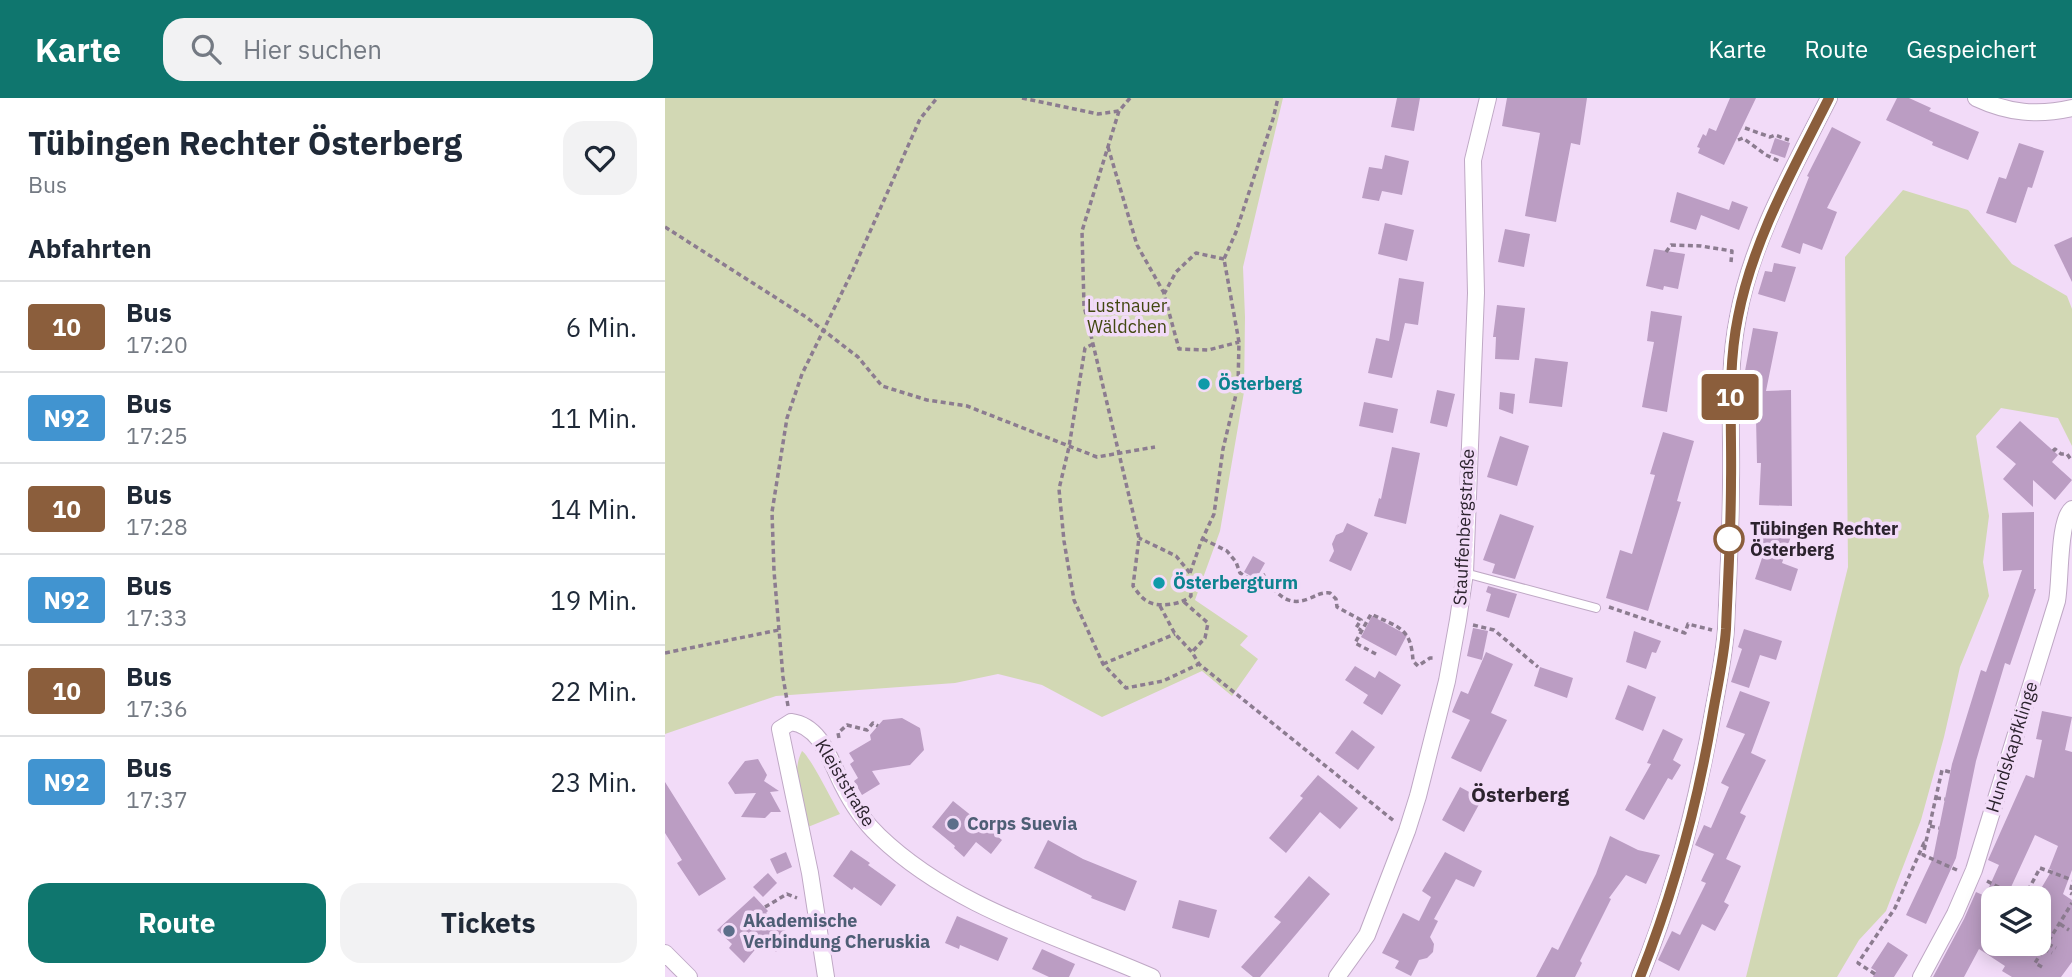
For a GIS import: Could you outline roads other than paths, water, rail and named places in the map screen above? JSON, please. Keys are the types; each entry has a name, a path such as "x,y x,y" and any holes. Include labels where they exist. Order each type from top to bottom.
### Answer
{"street":[{"name":"Stauffenbergstraße","path":"1337,977 1367,934 1407,831 1447,681 1458,620 1465,573 1476,293 1473,160 1488,98"},
{"path":"1640,977 1653,946 1702,777 1726,633 1731,479 1729,403 1737,319 1752,265 1794,167 1829,98"},
{"path":"1976,98 2015,112 2053,112 2072,108"},
{"name":"Hundskapfklinge","path":"1921,977 1955,914 1966,873 2057,601 2062,563 2062,526 2068,511 2072,509"},
{"name":"Kleiststraße","path":"826,977 810,873 780,729 791,722 803,724 817,736 866,823 906,860 935,881 984,908 1151,977"},
{"path":"665,953 689,977"}],"lane":[{"path":"1465,573 1597,606"}],"place":[{"name":"Österberg","path":"1204,384"},
{"name":"Tübingen Rechter Österberg","path":"1729,539"},
{"name":"Österbergturm","path":"1159,583"},
{"name":"Corps Suevia","path":"953,824"},
{"name":"Akademische Verbindung Cheruskia","path":"729,931"}],"district":[{"name":"Österberg","path":"1520,795"}],"park label":[{"name":"Lustnauer Wäldchen","path":"1127,316"}]}
